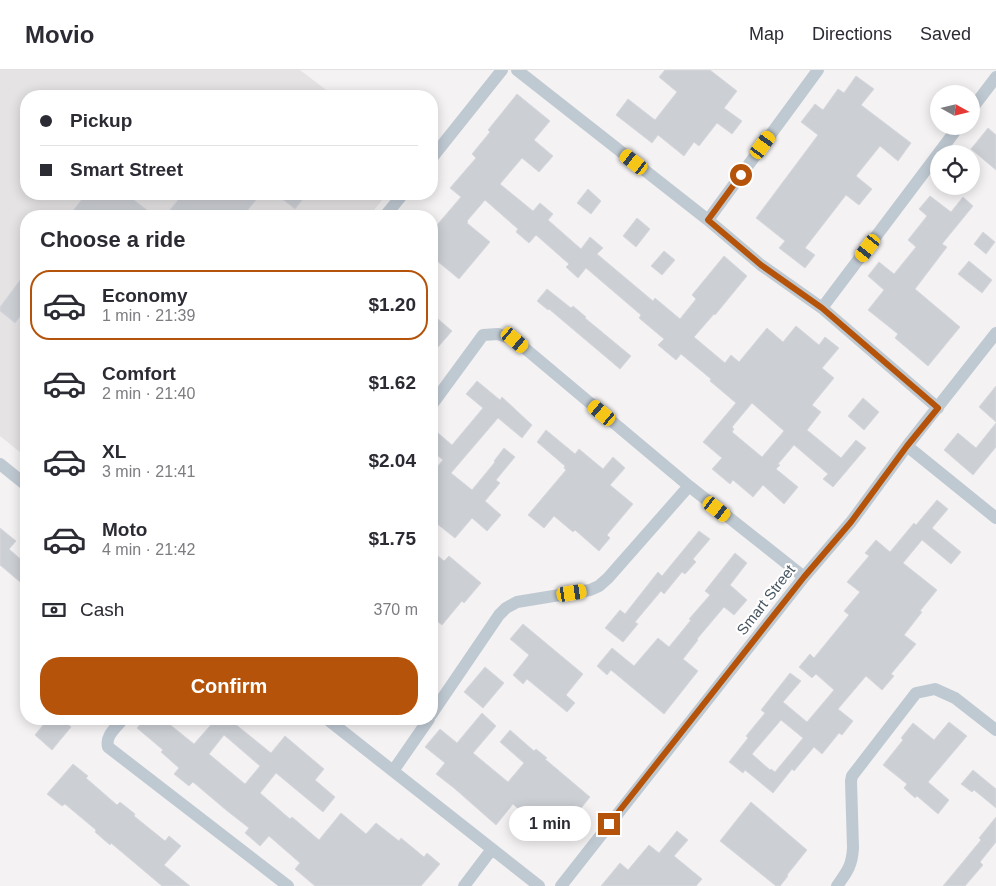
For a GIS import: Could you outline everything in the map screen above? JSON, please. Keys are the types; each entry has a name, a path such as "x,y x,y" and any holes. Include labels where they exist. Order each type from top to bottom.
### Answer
{"street":[{"path":"438,150 502,70"},
{"path":"517,70 708,220 761,265 822,308 938,408"},
{"path":"708,220 818,70"},
{"path":"980,98 996,77"},
{"path":"822,308 952,135"},
{"path":"391,210 398,200"},
{"name":"Smart Street","path":"560,886 804,577 851,522 907,446 996,333"},
{"path":"438,396 483,335 498,334 515,340 688,486 804,577"},
{"path":"907,446 996,518"},
{"path":"0,464 20,480"},
{"path":"438,705 498,615 506,608 517,602 590,590 599,586 688,486"},
{"path":"837,886 849,869 852,857 852,776 916,693 935,689 955,698 996,730"},
{"path":"118,725 108,736 108,747 288,886"},
{"path":"335,725 539,886"},
{"path":"394,771 425,725"},
{"path":"464,886 492,849"}],"shaded area":[{"path":"0,70 300,70 326,90 20,90 20,200 382,200 374,210 20,210 20,452 0,436"}],"building":[{"path":"665,70 710,70 737,91 724,108 742,121 732,134 717,123 699,146 694,142 684,156 658,135 652,143 616,115 628,99 655,120 677,92 659,77"},
{"path":"856,76 874,89 861,105 911,143 898,161 880,146 856,176 872,189 859,205 846,195 805,248 815,255 805,268 779,248 785,241 756,218 818,135 801,122 815,104 823,110 838,89 844,93"},
{"path":"517,94 550,121 534,140 553,156 539,172 522,158 500,184 533,211 540,203 553,214 548,220 581,249 590,237 603,248 597,254 653,301 655,298 680,319 696,299 692,295 724,256 747,276 694,337 725,363 731,355 739,362 767,328 783,342 796,326 819,345 825,337 839,348 822,368 834,378 812,405 821,412 807,430 841,458 856,440 866,448 833,487 823,479 828,474 794,445 776,469 798,487 784,504 763,485 753,497 733,480 730,484 712,469 722,458 703,442 736,403 681,354 676,360 658,345 664,339 639,318 641,315 586,268 578,278 566,267 569,264 536,235 529,243 516,232 518,229 485,200 467,223 490,242 459,279 438,262 438,224 461,197 450,188 476,158 472,154 490,132 488,130","holes":["752,403 784,431 762,457 732,432 734,429 732,427"]},
{"path":"988,128 996,135 996,170 980,157 980,145 974,145"},
{"path":"588,189 601,201 591,214 577,203"},
{"path":"930,196 951,212 963,197 973,206 942,244 947,247 915,289 960,327 928,366 895,338 898,334 868,310 884,290 868,276 879,262 894,274 916,247 908,240 927,216 919,209"},
{"path":"81,200 134,200 147,210 74,210"},
{"path":"178,200 256,200 248,210 170,210"},
{"path":"284,200 302,200 295,209"},
{"path":"637,218 650,229 636,247 623,236"},
{"path":"983,232 995,242 986,254 974,244"},
{"path":"664,251 675,260 662,275 651,266"},
{"path":"969,261 992,280 982,293 958,274"},
{"path":"20,280 20,317 15,323 0,311 0,307"},
{"path":"547,289 571,308 573,306 631,356 620,369 537,301"},
{"path":"438,319 452,331 438,347"},
{"path":"477,381 500,400 502,397 532,425 522,438 498,418 451,473 472,490 504,448 515,457 496,480 500,483 485,501 501,515 487,531 472,518 455,538 438,525 438,466 443,460 438,456 438,433 452,445 483,408 466,394"},
{"path":"996,386 996,422 979,407"},
{"path":"863,398 879,412 864,430 848,416"},
{"path":"996,423 996,447 973,475 944,450 958,433 976,448"},
{"path":"546,430 575,454 579,449 603,469 613,457 625,468 610,485 633,504 607,535 610,538 599,551 575,530 573,532 554,516 544,528 528,515 566,470 565,466 537,442"},
{"path":"937,500 948,509 932,528 961,552 951,564 922,540 903,563 937,590 904,635 916,644 891,674 894,676 882,690 866,676 838,709 853,721 842,735 839,733 822,754 814,747 794,771 792,769 773,793 745,770 743,773 729,762 748,738 746,736 765,713 761,710 790,673 801,681 783,702 807,722 834,690 816,674 812,678 799,667 810,654 814,658 849,615 844,611 860,592 847,582 869,556 865,553 876,540 890,552 914,523 916,525","holes":["781,720 803,738 775,772 770,770 752,754"]},
{"path":"0,528 16,541 9,549 20,559 20,582 0,565"},
{"path":"699,531 710,539 693,559 696,562 685,574 682,572 664,594 661,591 635,622 638,624 623,642 605,628 620,610 625,614 658,572 662,576"},
{"path":"735,553 747,563 730,585 747,600 734,615 724,607 697,639 683,659 698,671 664,714 611,670 607,675 597,666 612,648 634,666 658,638 669,647 691,620 689,619 710,595 705,591"},
{"path":"438,556 444,561 449,556 481,583 464,603 462,601 442,625 438,622"},
{"path":"523,624 583,674 566,695 575,703 567,712 527,679 523,684 513,675 529,655 510,639"},
{"path":"485,667 504,683 483,708 464,692"},
{"path":"482,713 496,726 473,753 508,782 524,763 500,742 510,730 534,751 536,749 547,758 545,759 590,797 569,823 572,826 559,841 513,804 496,825 436,774 445,763 425,747 440,729 457,743"},
{"path":"949,722 967,736 928,782 949,800 938,814 917,796 915,798 904,788 907,784 883,765 903,740 901,738 913,723 934,740"},
{"path":"43,725 68,725 71,727 52,750 35,735"},
{"path":"140,725 170,725 194,744 211,725 236,725 271,753 285,736 324,769 315,780 335,797 323,812 276,773 260,793 290,819 292,817 319,840 341,813 366,834 376,823 399,841 401,838 424,857 427,853 440,864 421,886 315,886 295,869 300,863 269,836 260,846 245,833 249,828 193,782 189,786 174,774 179,768 161,752 163,750 137,728","holes":["224,735 260,766 245,784 209,754"]},
{"path":"73,764 117,805 120,802 165,841 169,836 181,846 164,865 190,886 162,886 111,843 110,845 95,832 96,830 65,804 62,806 47,794"},
{"path":"973,770 996,789 996,808 974,790 972,792 961,784"},
{"path":"751,802 807,850 780,886 776,886 720,841"},
{"path":"996,817 996,842 980,862 983,865 965,886 943,886 981,840 979,838"},
{"path":"677,831 688,840 674,856 702,879 696,886 601,886 620,863 628,870 649,845 659,853"}],"route":[{"path":"609,824 804,577 851,522 907,446 938,408 822,308 761,265 708,220 741,175"}]}
